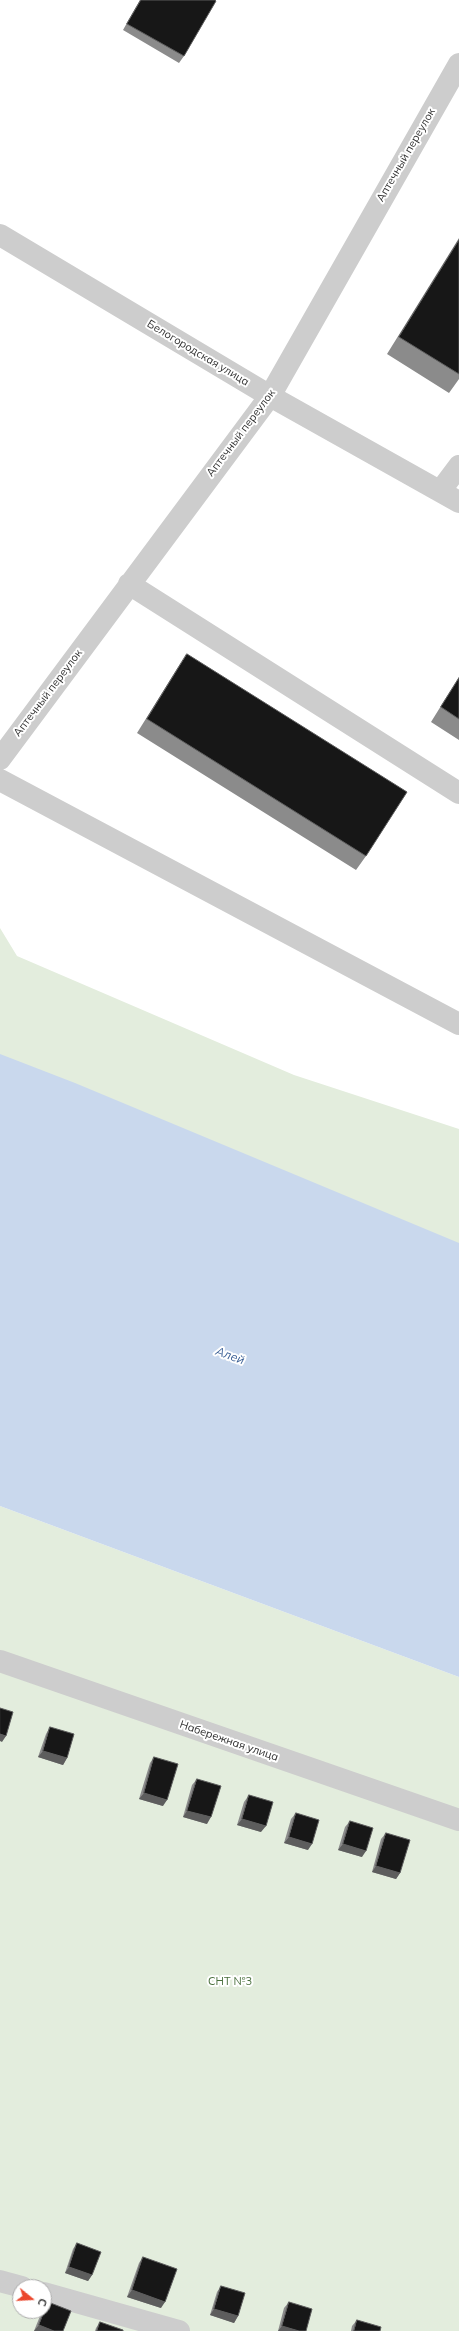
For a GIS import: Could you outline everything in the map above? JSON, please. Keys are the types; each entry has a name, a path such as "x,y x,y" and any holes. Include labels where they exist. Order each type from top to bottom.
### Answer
{"street":[{"name":"Аптечный переулок","path":"0,759 270,396 459,64"},
{"name":"Белогородская улица","path":"0,235 270,396 450,496"},
{"path":"450,496 459,466"},
{"path":"129,584 459,793"},
{"path":"0,780 459,1024"},
{"name":"Набережная улица","path":"0,1661 459,1820"},
{"path":"0,2281 12,2284"},
{"path":"52,2295 179,2331"}],"green space":[{"path":"0,928 17,956 294,1075 459,1129 459,1292 0,1077"},
{"name":"СНТ №3","path":"0,1506 459,1677 459,2331 0,2331"}],"water":[{"name":"Алей","path":"0,1054 75,1083 459,1243 459,1677 0,1506"}],"building":[{"path":"141,0 216,1 184,56 127,24"},
{"path":"459,240 459,374 399,337"},
{"path":"187,654 407,792 366,856 147,719"},
{"path":"459,678 459,719 441,707"},
{"path":"0,1708 13,1712 6,1736 0,1734"},
{"path":"50,1727 74,1734 67,1758 43,1751"},
{"path":"154,1757 178,1764 167,1800 144,1793"},
{"path":"197,1779 221,1786 211,1817 187,1811"},
{"path":"249,1795 273,1802 266,1826 242,1819"},
{"path":"296,1813 319,1820 312,1844 289,1837"},
{"path":"350,1821 373,1828 366,1851 343,1844"},
{"path":"386,1833 410,1840 400,1873 376,1866"},
{"path":"77,2243 101,2252 92,2275 69,2267"},
{"path":"143,2257 177,2269 165,2302 132,2290"},
{"path":"221,2286 245,2293 238,2316 214,2309"},
{"path":"289,2302 312,2309 306,2331 299,2331 282,2326"},
{"path":"52,2304 71,2311 63,2331 54,2331 39,2325 41,2319 52,2319"},
{"path":"357,2320 381,2327 380,2331 354,2331"},
{"path":"100,2322 123,2330 123,2331 97,2331"}]}
